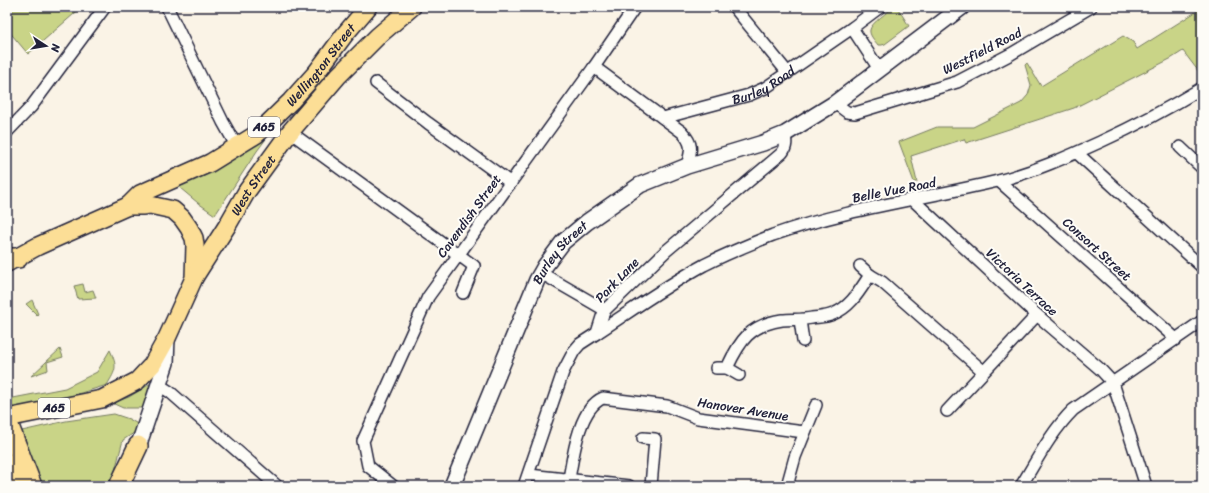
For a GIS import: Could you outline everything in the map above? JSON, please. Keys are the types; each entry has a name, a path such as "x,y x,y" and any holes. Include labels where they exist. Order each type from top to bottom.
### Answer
{"highway":[{"path":"7,421 32,486"},
{"path":"119,486 138,446"},
{"path":"7,464 14,486"}],"main road":[{"name":"Wellington Street","path":"128,206 140,194 210,163 257,134 291,101 316,72 344,34 368,7"},
{"name":"West Street","path":"194,278 247,192 290,132 352,61 412,7"},
{"name":"A65","path":"7,418 102,399 137,381 152,365 167,338 194,278 196,253 194,238 182,218 173,210 163,206 150,205 128,206 38,246 11,260"}],"street":[{"path":"7,132 31,107 105,7"},
{"path":"167,7 223,122 237,147"},
{"name":"Cavendish Street","path":"392,486 368,466 363,441 428,296 594,67 635,7"},
{"path":"734,7 788,72"},
{"name":"Burley Road","path":"663,118 750,95 764,88 880,7"},
{"path":"784,134 835,103 962,7"},
{"name":"Westfield Road","path":"835,103 846,112 855,113 957,82 1011,54 1091,7"},
{"path":"852,28 879,69"},
{"path":"594,67 682,132 688,139 691,146 687,166"},
{"path":"376,83 510,183"},
{"name":"Belle Vue Road","path":"598,332 703,266 732,252 774,235 843,214 999,181 1036,169 1077,153 1129,128 1202,88"},
{"path":"290,132 380,196 474,266 463,293"},
{"name":"Burley Street","path":"452,486 541,273 552,255 563,242 606,208 640,185 687,166 762,143 784,134"},
{"name":"Park Lane","path":"598,332 605,310 666,251 782,153 785,149 786,143 784,134"},
{"path":"1180,147 1202,168"},
{"path":"1077,153 1202,267"},
{"name":"Consort Street","path":"999,181 1176,339"},
{"name":"Victoria Terrace","path":"913,200 1037,315 1100,369 1113,383"},
{"path":"860,266 870,275 882,282 984,372"},
{"path":"541,273 605,310"},
{"path":"739,375 722,368 746,335 765,324 783,320 800,320 833,314 853,300 870,275"},
{"path":"948,411 1037,315"},
{"path":"800,320 803,341"},
{"path":"1021,486 1051,436 1062,421 1073,410 1202,321"},
{"path":"524,486 563,372 574,351 580,344 598,332"},
{"path":"128,486 138,446 166,363 167,338"},
{"path":"1113,383 1146,486"},
{"path":"159,385 183,402 277,486"},
{"name":"Hanover Avenue","path":"569,479 575,448 586,416 596,402 603,398 667,406 698,418 804,432"},
{"path":"787,486 795,457 816,405"},
{"path":"643,438 655,439 651,486"},
{"path":"529,475 623,486"}],"green space":[{"path":"7,7 82,7 28,54 7,29"},
{"path":"894,7 897,7 909,26 885,44 878,45 870,34 871,27 876,21"},
{"path":"1202,8 1202,76 1183,51 1074,108 966,143 964,139 911,156 917,182 914,182 899,142 937,127 973,127 1021,103 1028,95 1031,85 1025,65 1027,63 1041,86 1123,36 1133,42 1137,49"},
{"path":"280,120 257,151 215,215 174,183"},
{"path":"83,284 85,292 93,290 96,298 78,299 74,286"},
{"path":"32,300 38,314 37,315 26,304"},
{"path":"60,349 63,357 47,362 48,370 31,376"},
{"path":"110,350 115,368 107,385 71,396 12,408 8,399 65,388 97,372"},
{"path":"153,382 146,408 123,408 112,403 129,397"},
{"path":"114,414 129,419 141,426 140,429 123,440 111,486 41,486 22,431 66,421"}]}
